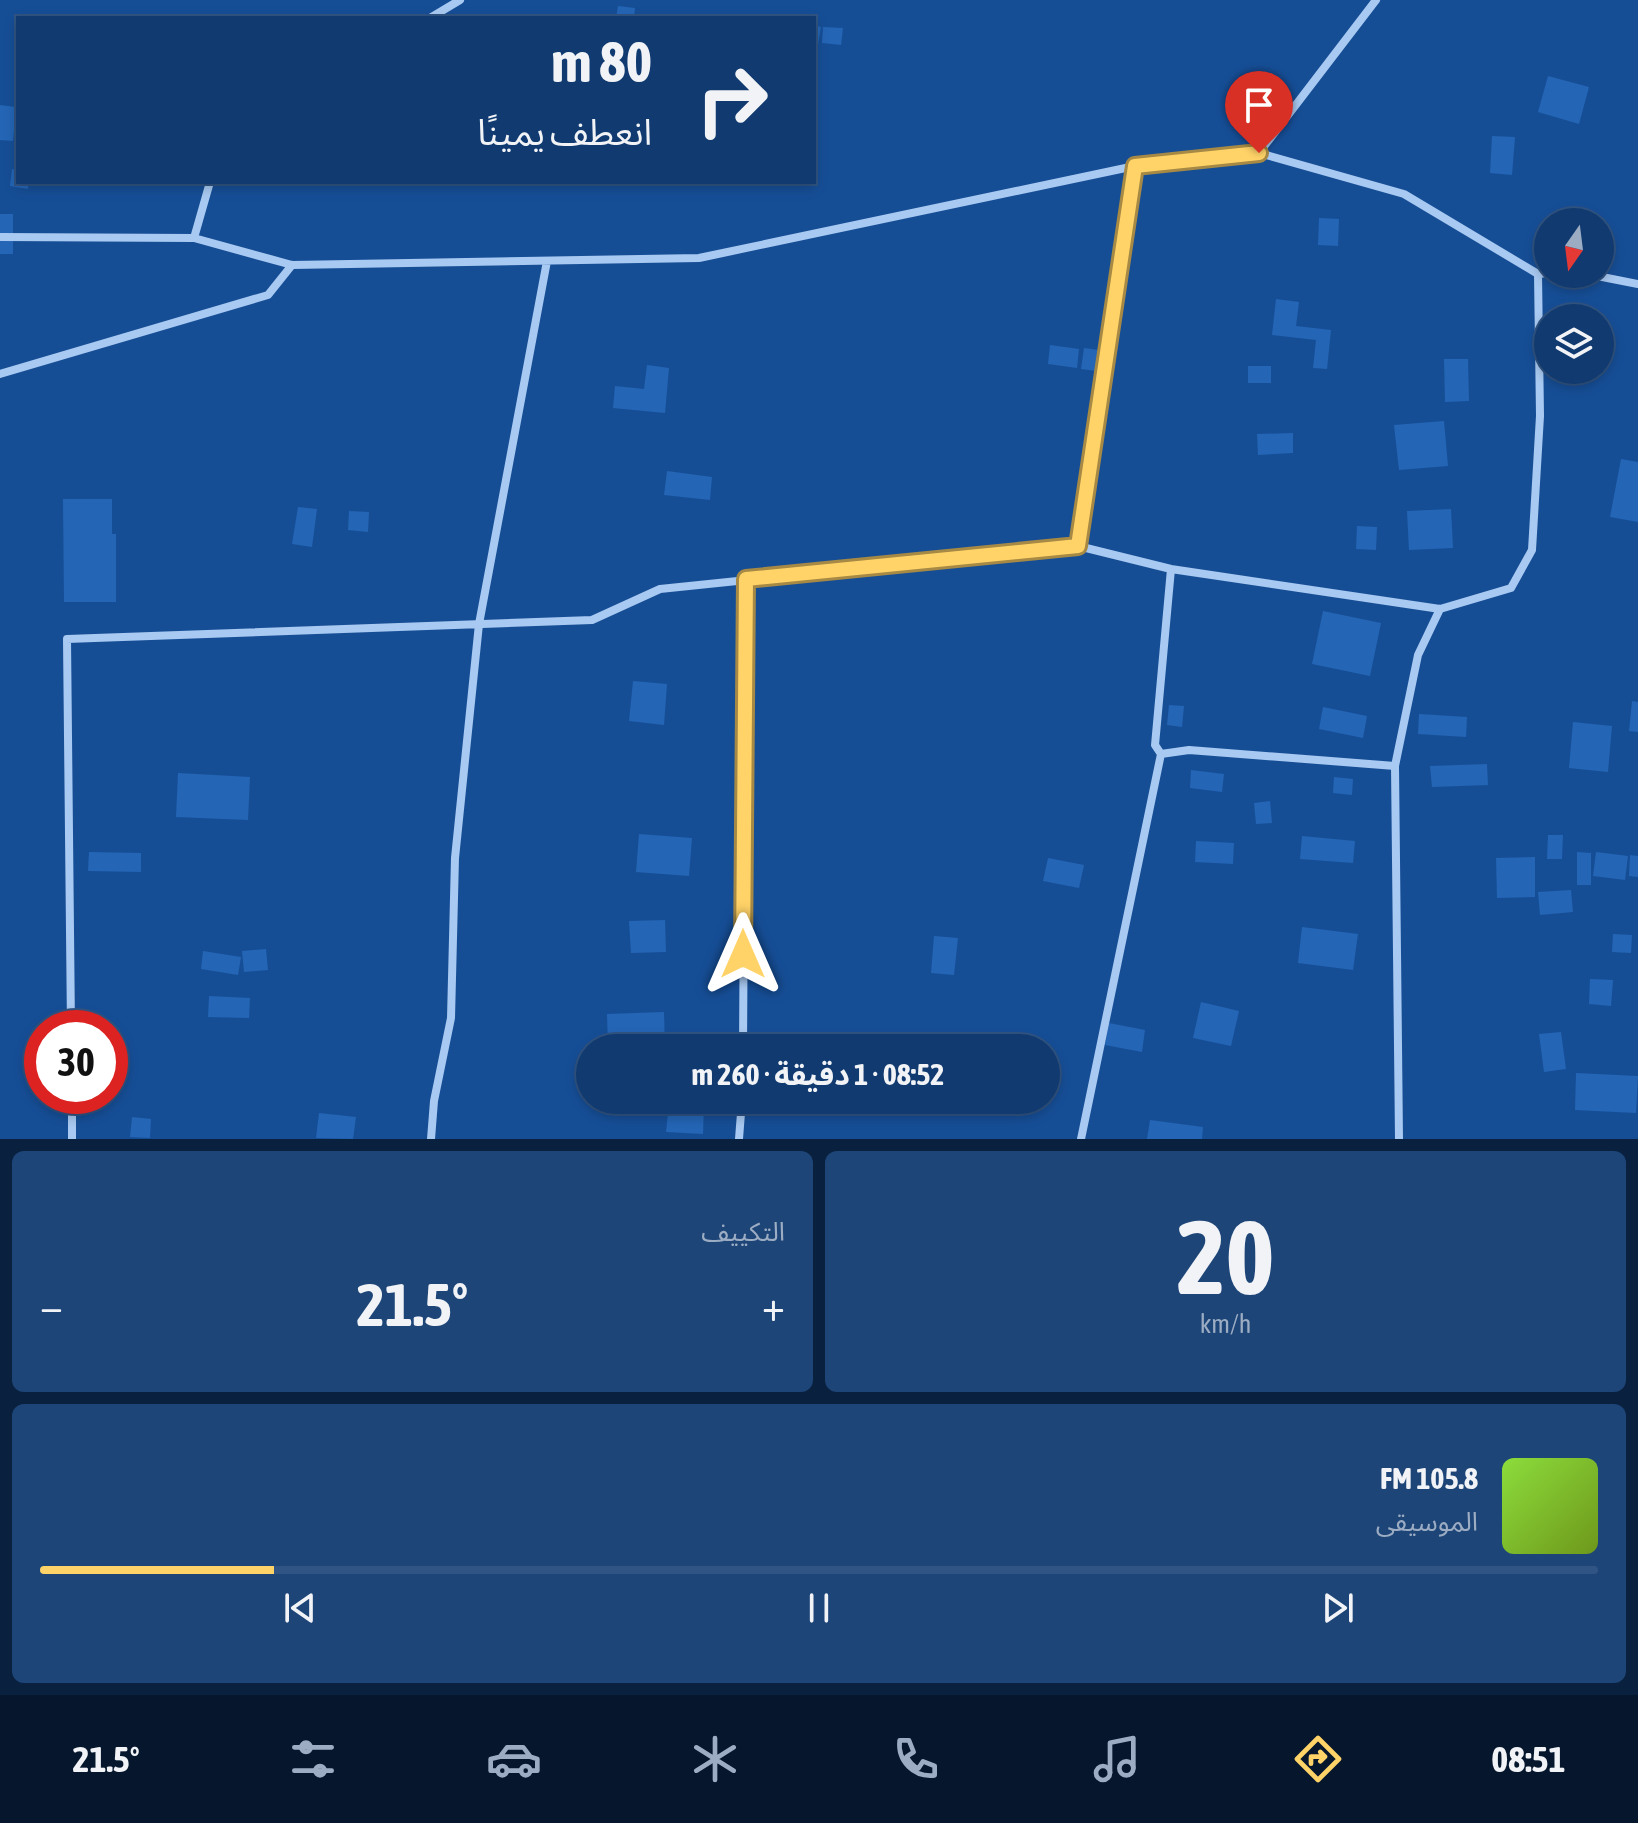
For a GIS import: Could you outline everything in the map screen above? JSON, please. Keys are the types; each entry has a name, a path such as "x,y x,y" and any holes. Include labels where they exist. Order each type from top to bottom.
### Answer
{"street":[{"path":"433,16 460,0"},
{"path":"1259,153 1376,0"},
{"path":"0,237 194,238 292,265 699,258 1135,166 1259,153 1404,194 1534,272"},
{"path":"1078,546 1135,166"},
{"path":"194,238 209,184"},
{"path":"431,1139 434,1101 451,1018 455,858 479,624 547,261"},
{"path":"0,374 268,295 292,265"},
{"path":"1614,279 1638,284"},
{"path":"71,1010 67,639 592,620 660,589 1078,546 1171,569 1440,609 1511,588 1532,550 1540,416 1538,288"},
{"path":"1081,1139 1161,754 1155,745 1171,569"},
{"path":"743,1034 746,579"},
{"path":"1399,1139 1395,766 1418,655 1440,609"},
{"path":"1161,754 1189,750 1395,766"},
{"path":"72,1114 72,1139"},
{"path":"739,1139 741,1114"}],"building":[{"path":"618,6 635,8 634,16 616,16"},
{"path":"816,26 821,27 816,50"},
{"path":"823,27 843,28 841,45 822,43"},
{"path":"1548,76 1589,87 1579,124 1538,112"},
{"path":"0,105 16,107 13,141 0,140"},
{"path":"1492,136 1515,137 1512,175 1490,173"},
{"path":"12,169 16,170 16,184 29,184 28,189 10,186"},
{"path":"0,214 13,214 13,254 0,254"},
{"path":"1319,218 1339,219 1338,246 1318,245"},
{"path":"1276,299 1299,302 1296,326 1331,330 1327,369 1313,368 1316,340 1272,335"},
{"path":"1050,345 1079,349 1077,368 1048,364"},
{"path":"1084,348 1099,350 1096,371 1081,369"},
{"path":"1444,359 1468,359 1469,401 1445,402"},
{"path":"647,365 669,368 665,413 613,408 615,386 644,389"},
{"path":"1248,366 1271,366 1271,383 1248,383"},
{"path":"1444,421 1448,466 1399,470 1394,425"},
{"path":"1293,433 1293,453 1258,455 1257,434"},
{"path":"1621,459 1638,462 1638,522 1610,517"},
{"path":"667,471 712,477 710,500 664,495"},
{"path":"63,499 112,499 112,534 116,534 116,602 64,602"},
{"path":"298,507 317,509 312,547 292,544"},
{"path":"1451,509 1453,548 1409,550 1407,511"},
{"path":"349,511 369,512 368,532 348,530"},
{"path":"1357,526 1377,527 1376,550 1356,549"},
{"path":"1323,611 1381,623 1370,676 1312,664"},
{"path":"633,681 667,684 664,725 629,721"},
{"path":"1632,701 1638,702 1638,732 1629,731"},
{"path":"1169,705 1184,706 1182,727 1167,725"},
{"path":"1323,707 1367,716 1363,738 1319,729"},
{"path":"1419,714 1467,717 1466,737 1418,734"},
{"path":"1573,722 1612,726 1608,772 1569,768"},
{"path":"1487,764 1488,785 1432,787 1430,766"},
{"path":"1191,770 1224,774 1222,792 1190,788"},
{"path":"178,773 250,777 248,820 176,817"},
{"path":"1334,777 1353,779 1352,795 1333,793"},
{"path":"1270,801 1272,823 1256,824 1254,803"},
{"path":"639,834 692,838 689,876 636,872"},
{"path":"1548,835 1563,835 1562,859 1547,859"},
{"path":"1302,836 1355,841 1353,863 1300,859"},
{"path":"1196,841 1234,843 1233,864 1195,862"},
{"path":"89,852 141,853 141,872 88,871"},
{"path":"1577,852 1591,853 1591,885 1577,885"},
{"path":"1596,852 1628,856 1625,880 1593,876"},
{"path":"1630,855 1638,856 1638,877 1629,876"},
{"path":"1535,857 1535,897 1497,898 1496,858"},
{"path":"1048,858 1084,865 1079,888 1043,881"},
{"path":"1571,890 1573,912 1540,915 1538,892"},
{"path":"665,920 666,952 631,953 629,921"},
{"path":"1302,927 1358,934 1353,970 1298,963"},
{"path":"1613,934 1632,935 1631,953 1612,952"},
{"path":"934,936 958,938 954,975 931,973"},
{"path":"266,949 268,970 244,972 242,951"},
{"path":"203,951 241,957 238,975 201,969"},
{"path":"1590,979 1613,980 1611,1006 1589,1004"},
{"path":"209,996 250,998 249,1018 208,1017"},
{"path":"1201,1002 1239,1011 1231,1046 1193,1038"},
{"path":"664,1012 665,1034 608,1034 607,1014"},
{"path":"1109,1023 1145,1030 1142,1052 1105,1045"},
{"path":"1561,1032 1566,1069 1544,1072 1539,1034"},
{"path":"1576,1073 1638,1076 1636,1113 1575,1110"},
{"path":"319,1113 356,1117 353,1139 316,1138"},
{"path":"668,1114 704,1114 703,1134 666,1132"},
{"path":"132,1117 151,1119 150,1138 130,1137"},
{"path":"1150,1120 1203,1127 1202,1139 1147,1139"}],"route":[{"path":"743,954 746,579 1078,546 1135,166 1259,153"}]}
